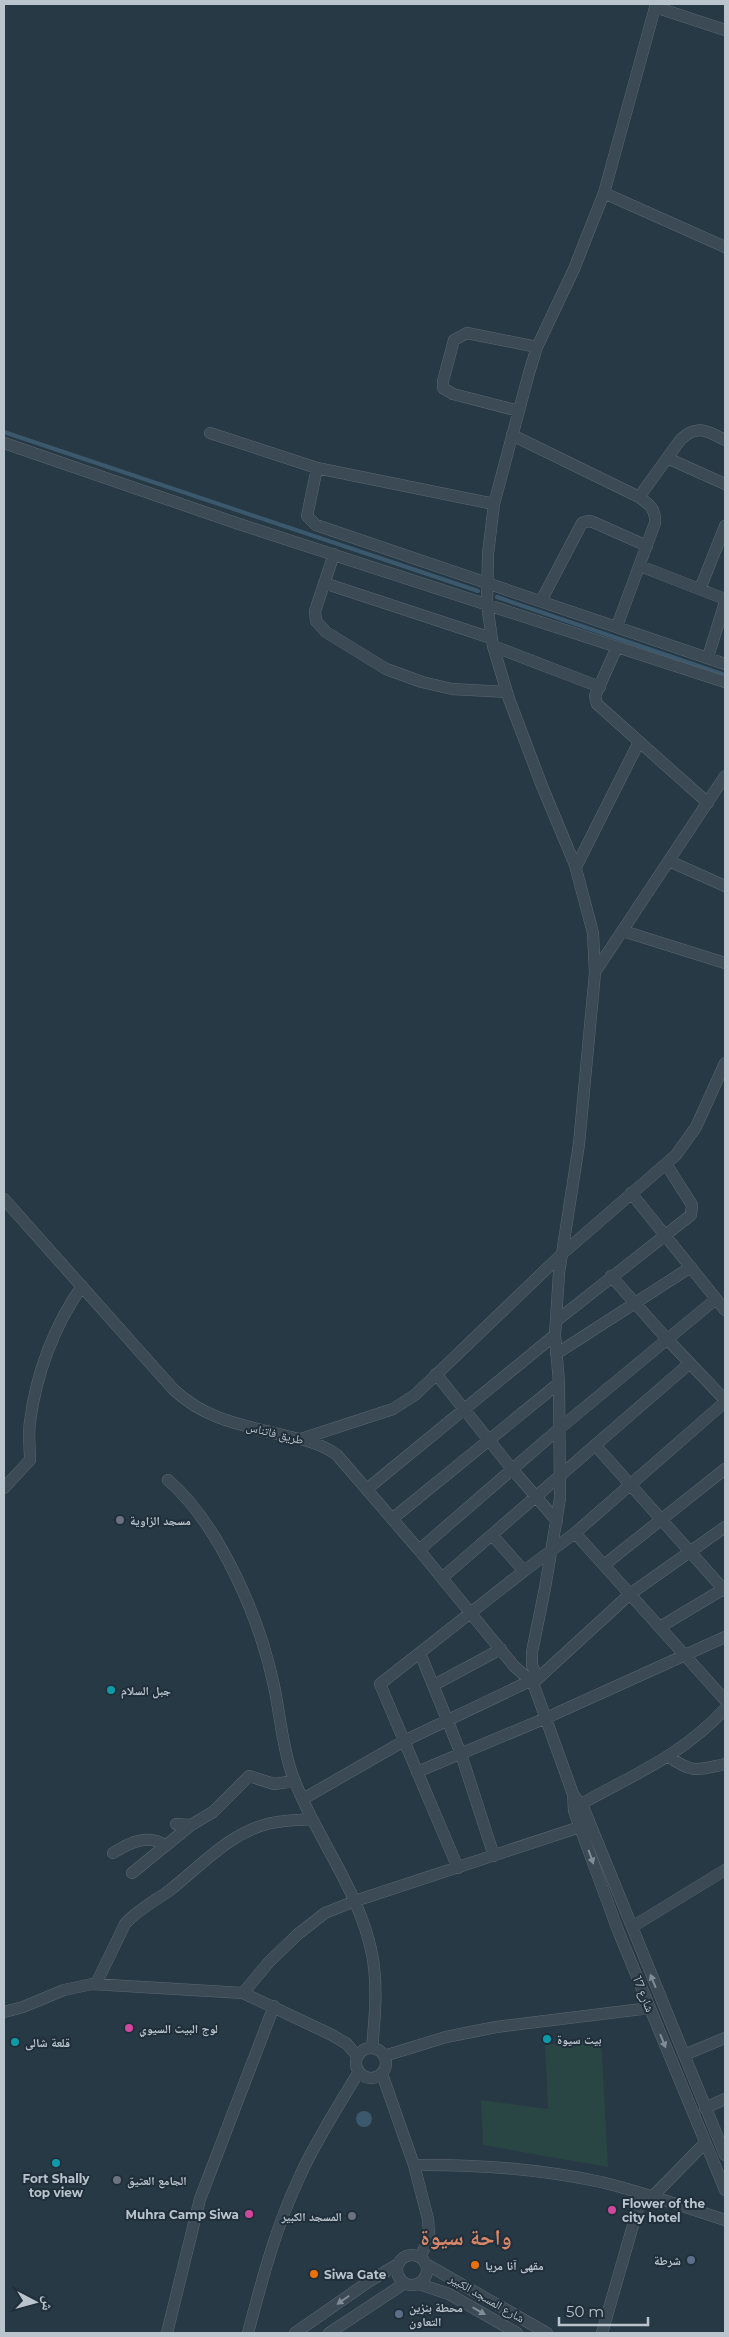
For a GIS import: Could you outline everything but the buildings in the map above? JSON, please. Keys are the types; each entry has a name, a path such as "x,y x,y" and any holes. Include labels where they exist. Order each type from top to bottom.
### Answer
{"street":[{"path":"655,6 725,30"},
{"name":"شارع 17","path":"655,6 604,193 574,269 537,347 512,435 494,504 488,554 487,604 492,642 507,692 542,786 576,867 593,933 595,973 579,1144 559,1273 555,1336 559,1383 561,1474 552,1552 532,1652 534,1681 573,1794 574,1811 619,1933 725,2190"},
{"path":"604,193 725,247"},
{"path":"519,411 453,394 446,390 442,384 454,340 467,334 537,347"},
{"path":"638,496 681,439 695,430 702,430 725,440"},
{"path":"210,433 317,468 494,504"},
{"path":"512,435 638,496 651,505 656,514 647,546 617,626"},
{"path":"4,443 334,554 725,682"},
{"path":"667,458 725,484"},
{"path":"317,468 306,516 312,523 725,664"},
{"path":"541,601 582,523 585,521 594,522 647,546"},
{"path":"700,589 725,526"},
{"path":"334,554 315,611 316,621 334,638 386,669 422,682 452,689 507,692"},
{"path":"640,566 725,600 708,658"},
{"path":"324,583 492,642 600,687"},
{"path":"617,647 595,699 599,707 708,803"},
{"path":"576,867 639,742"},
{"path":"595,973 725,776"},
{"path":"669,861 725,886"},
{"path":"623,931 725,963"},
{"path":"301,1439 393,1409 415,1395 562,1253 666,1164 688,1140 725,1063"},
{"path":"556,1321 691,1215 692,1205 666,1164"},
{"path":"631,1193 725,1310"},
{"name":"طريق فاتناس","path":"4,1199 187,1402 218,1419 301,1439 328,1449 367,1489 514,1666 534,1681"},
{"path":"556,1354 691,1267"},
{"path":"458,1868 380,1684 524,1571 552,1552 725,1401 611,1276"},
{"path":"4,1488 30,1460 30,1422 44,1360 64,1312 82,1286"},
{"path":"418,1550 666,1338 716,1299"},
{"path":"367,1489 555,1336"},
{"path":"442,1578 690,1363"},
{"path":"436,1374 488,1440 557,1521"},
{"path":"392,1519 559,1383"},
{"path":"595,1445 629,1486 725,1589 660,1628"},
{"path":"604,1565 725,1469"},
{"path":"168,1480 180,1490 209,1527 234,1573 260,1633 274,1686 286,1757 312,1819 355,1901 372,1953 375,1976 372,2048"},
{"path":"303,1799 446,1719 534,1681 630,1594 725,1528"},
{"path":"575,1533 725,1700"},
{"path":"492,1535 524,1571"},
{"path":"417,1772 546,1718 725,1636"},
{"path":"434,1685 501,1649"},
{"path":"420,1653 460,1754 494,1856"},
{"path":"581,1804 669,1757 711,1725 725,1709"},
{"path":"669,1757 685,1768 694,1770 725,1764"},
{"path":"132,1873 191,1825 214,1812 249,1776 274,1784 295,1781"},
{"name":"شارع 17","path":"573,1794 581,1804 725,2155"},
{"path":"96,1984 125,1924 131,1917 172,1888 216,1851 236,1837 256,1827 272,1822 312,1819"},
{"path":"176,1824 191,1825"},
{"path":"243,1993 268,1962 298,1934 325,1913 355,1901 580,1827"},
{"path":"112,1853 132,1841 158,1840 166,1846"},
{"path":"632,1927 725,1870"},
{"path":"4,2012 23,2008 80,1985 96,1984 243,1993 274,2006 340,2039 354,2050 357,2056"},
{"path":"167,2333 200,2199 274,2006"},
{"path":"384,2056 446,2037 480,2030 650,2008"},
{"path":"684,2055 725,2038"},
{"path":"372,2048 384,2056 386,2065 382,2074 370,2079 358,2073 355,2065 357,2056 363,2050 372,2048"},
{"path":"248,2333 263,2276 286,2208 314,2147 358,2073"},
{"path":"329,2333 405,2283 419,2284 426,2275 423,2260 429,2232 414,2164 382,2074"},
{"path":"705,2108 725,2099"},
{"path":"602,2333 647,2196 706,2143"},
{"path":"414,2164 459,2164 538,2171 602,2183 725,2220"},
{"path":"295,2333 407,2256 423,2260"},
{"name":"شارع المسجد الكبير","path":"423,2260 547,2333"},
{"path":"398,2264 398,2275 405,2283"},
{"name":"شارع المسجد الكبير","path":"419,2284 449,2294 517,2333"}],"green space":[{"path":"601,2038 608,2167 483,2145 481,2100 548,2109 545,2045"}],"water":[{"path":"364,2111 370,2113 372,2119 370,2125 364,2127 358,2125 356,2119 358,2113"}],"waterway":[{"path":"4,432 478,591"},
{"path":"497,597 725,675"}],"place":[{"name":"مسجد الزاوية","path":"120,1520"},
{"name":"جبل السلام","path":"111,1690"},
{"name":"لوج البيت السيوي","path":"129,2028"},
{"name":"بيت سيوة","path":"547,2039"},
{"name":"قلعة شالى","path":"15,2042"},
{"name":"Fort Shally top view","path":"56,2163"},
{"name":"الجامع العتيق","path":"117,2180"},
{"name":"Flower of the city hotel","path":"612,2210"},
{"name":"Muhra Camp Siwa","path":"249,2214"},
{"name":"المسجد الكبير","path":"352,2216"},
{"name":"شرطة","path":"691,2260"},
{"name":"مقهى آنا مريا","path":"475,2265"},
{"name":"Siwa Gate","path":"314,2274"},
{"name":"محطة بنزين التعاون","path":"399,2314"}],"district":[{"name":"واحة سيوة","path":"466,2237"}]}
